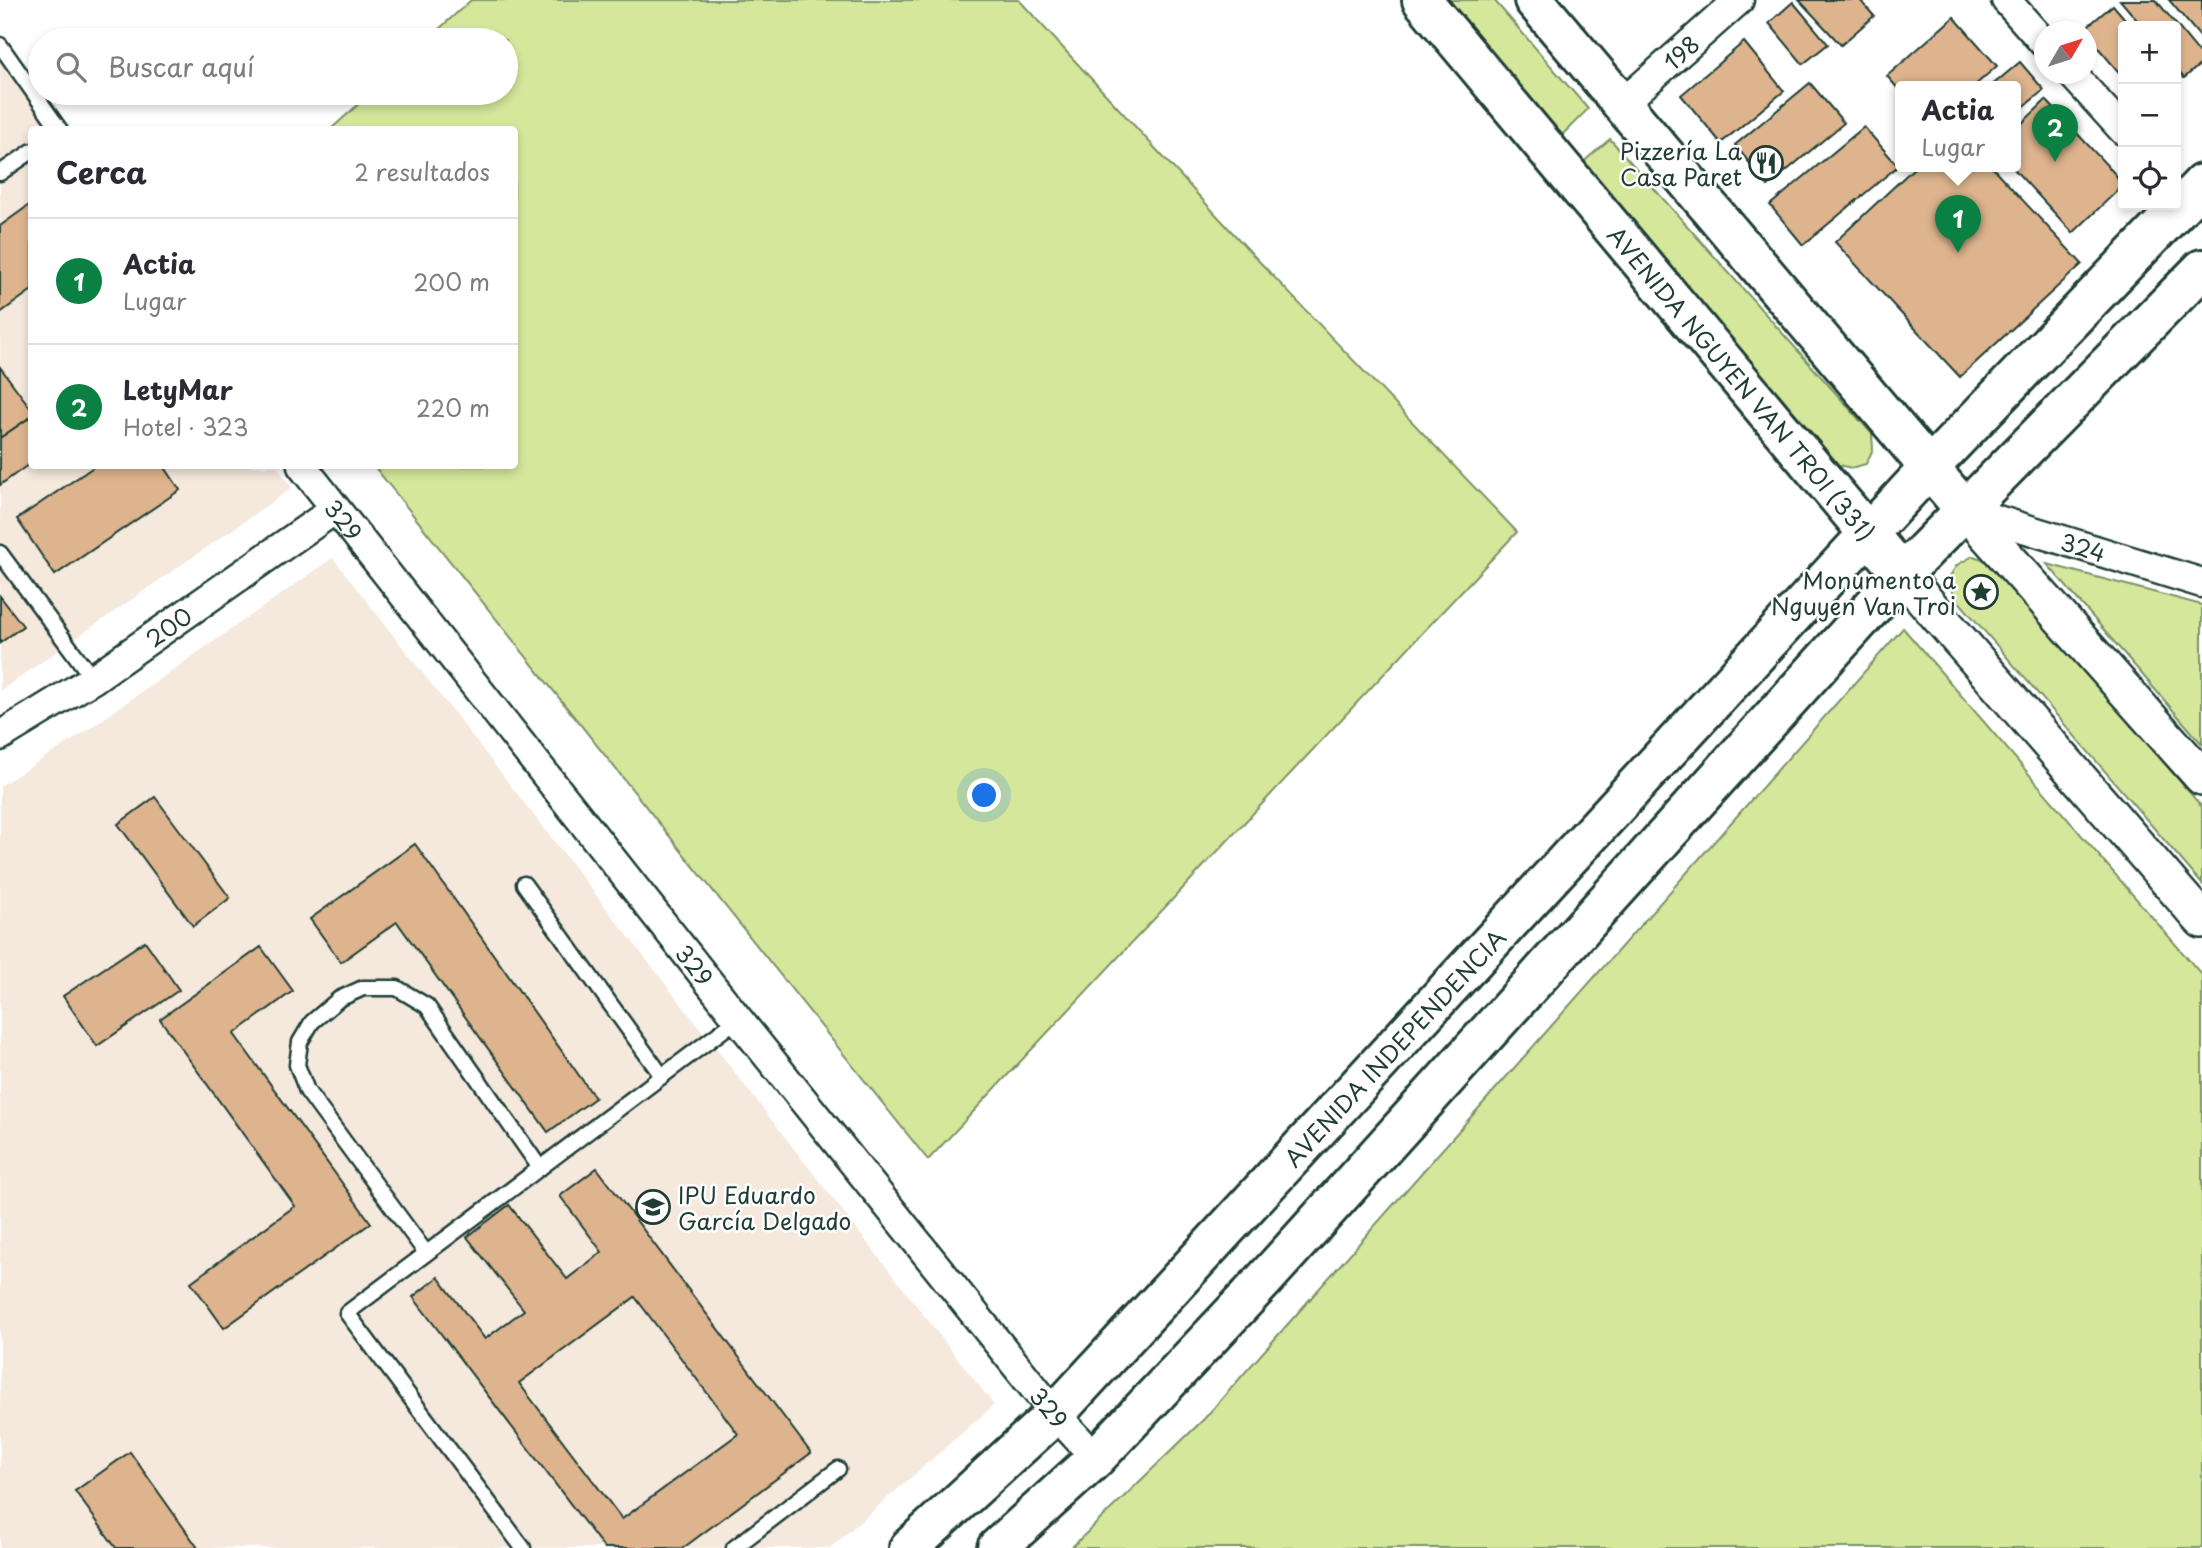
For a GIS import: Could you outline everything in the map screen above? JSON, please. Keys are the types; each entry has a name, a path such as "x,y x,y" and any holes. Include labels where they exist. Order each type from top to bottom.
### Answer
{"main road":[{"name":"AVENIDA NGUYEN VAN TROI (331)","path":"1422,0 1902,574"},
{"path":"1534,0 1965,510"},
{"name":"AVENIDA INDEPENDENCIA","path":"909,1548 1055,1414 2188,191"},
{"path":"997,1548 1096,1458 1264,1280 1902,574 2202,269"}],"street":[{"name":"198","path":"1623,103 1739,0"},
{"path":"2006,0 2034,31"},
{"path":"2081,84 2118,125"},
{"name":"329","path":"304,469 738,1019 1055,1414 1096,1458"},
{"name":"200","path":"0,736 93,680 334,510"},
{"path":"1965,510 2202,776"},
{"name":"324","path":"1965,510 2202,583"},
{"name":"AVENIDA NGUYEN VAN TROI (331)","path":"1902,574 2202,920"}],"lane":[{"path":"0,45 28,85"},
{"path":"42,105 57,126"},
{"path":"0,173 28,153"},
{"path":"0,553 93,680"},
{"path":"524,884 662,1076"},
{"path":"426,1253 307,1091 297,1065 300,1042 312,1022 339,999 363,988 397,988 427,1006 540,1168"},
{"path":"523,1548 347,1313 738,1019"},
{"path":"734,1548 838,1469"}],"shaded area":[{"path":"0,60 28,100 28,105 31,105 46,126 28,126 28,469 279,469 292,488 0,691"},
{"path":"333,558 994,1405 830,1548 0,1548 0,786 76,738"}],"green space":[{"path":"471,0 1019,0 1255,257 1517,532 928,1160 376,469 518,469 518,126 334,126 358,105 518,105 518,28 440,28"},
{"path":"1444,0 1494,0 1588,109 1562,135"},
{"path":"1610,139 1872,434 1873,449 1866,464 1851,468 1839,465 1582,163"},
{"path":"1973,556 1992,562 2202,807 2202,884 1955,597 1948,579 1957,565"},
{"path":"2047,564 2202,605 2202,744"},
{"path":"1903,628 2202,975 2202,1548 1071,1548 1204,1419"}],"building":[{"path":"1799,0 1860,0 1874,16 1841,45"},
{"path":"2120,0 2156,0 2173,21 2138,21"},
{"path":"2169,0 2202,0 2202,39"},
{"path":"1793,2 1828,44 1803,64 1769,23"},
{"path":"2113,5 2127,21 2118,21 2118,71 2097,46 2097,21 2094,21"},
{"path":"1954,17 1997,66 1980,81 1895,81 1895,85 1887,76"},
{"path":"2181,30 2202,56 2202,63 2184,78 2181,74"},
{"path":"1744,42 1784,91 1721,143 1681,95"},
{"path":"2020,62 2034,78 2034,84 2039,84 2044,90 2021,109 2021,81 1997,81"},
{"path":"1810,83 1844,123 1768,186 1735,145"},
{"path":"2046,100 2116,175 2118,188 2073,233 2017,172 2021,172 2021,124"},
{"path":"1864,127 1895,163 1895,168 1803,245 1770,205"},
{"path":"1910,172 1997,172 2082,264 1960,377 1835,242"},
{"path":"28,206 28,293 0,313 0,226"},
{"path":"0,367 28,405 28,419 0,438"},
{"path":"28,419 28,465 0,485 0,438"},
{"path":"91,469 166,469 180,490 55,575 17,519"},
{"path":"0,596 23,626 0,643"},
{"path":"155,797 230,898 193,926 118,824"},
{"path":"415,844 595,1098 548,1132 397,922 341,962 310,919"},
{"path":"145,941 179,990 97,1046 63,996"},
{"path":"261,947 293,991 234,1034 371,1223 224,1328 191,1282 295,1206 160,1019"},
{"path":"597,1168 811,1453 683,1548 604,1548 413,1297 438,1277 485,1339 524,1310 467,1237 509,1205 567,1279 602,1252 560,1196","holes":["635,1297 738,1434 622,1519 519,1383"]},
{"path":"130,1452 198,1548 116,1548 75,1491"}],"place":[{"name":"LetyMar","path":"2055,162"},
{"name":"Pizzería La Casa Paret","path":"1766,163"},
{"name":"Actia","path":"1958,253"},
{"name":"Monumento a Nguyen Van Troi","path":"1981,592"},
{"name":"IPU Eduardo García Delgado","path":"653,1207"}]}
